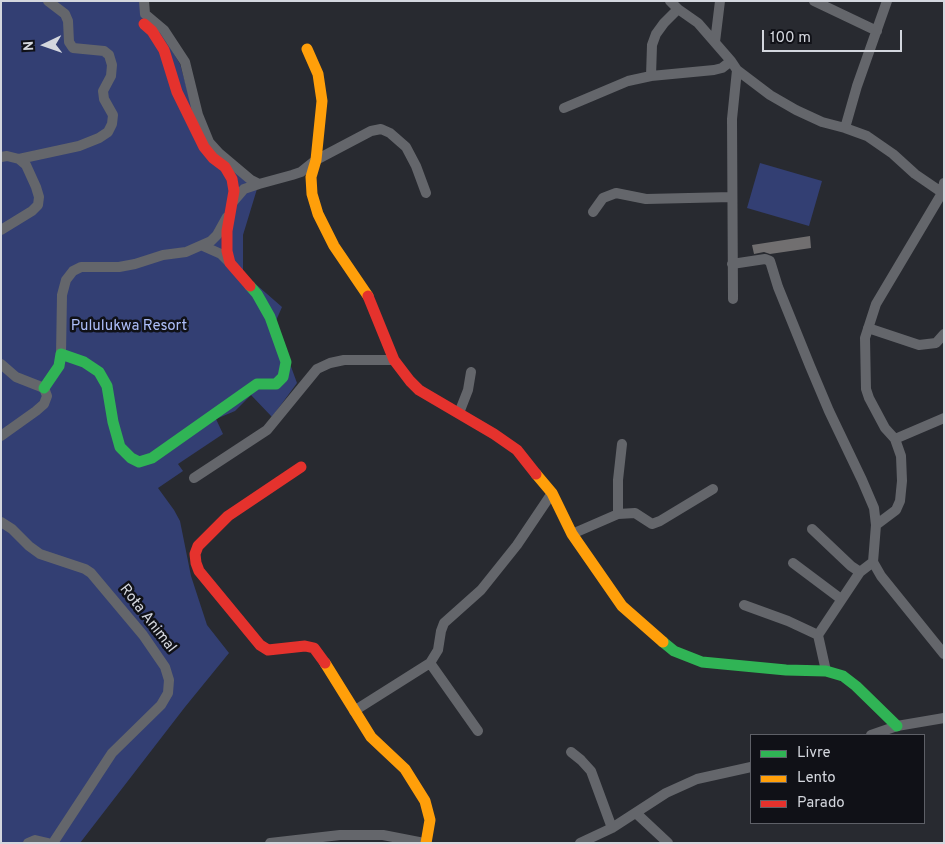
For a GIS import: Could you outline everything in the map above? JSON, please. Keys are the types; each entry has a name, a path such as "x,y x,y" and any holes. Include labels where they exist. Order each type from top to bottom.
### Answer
{"street":[{"path":"19,159 78,146 99,138 108,132 112,124 113,115 104,98 103,91 111,76 112,65 109,56 104,51 73,48 69,42 68,21 65,14 48,1"},
{"path":"144,1 145,14 164,30 185,62 198,115 209,142 251,180 259,184"},
{"path":"670,1 698,23 734,66 770,95 822,122 867,136 943,190 876,304 864,346 866,389 869,398 884,428 895,439 901,456 902,481 900,501 896,510 876,525"},
{"path":"715,42 720,1"},
{"path":"814,1 877,31"},
{"path":"845,128 857,86 888,1"},
{"path":"651,76 652,45 656,34 678,9"},
{"path":"144,24 152,31 164,50 177,92 204,147 213,158 225,167 232,179 234,191 227,231 226,251 230,263"},
{"path":"307,49 318,74 322,100 316,160 311,177 312,194 318,214 334,246 368,295 394,360 410,381 420,390 518,450 552,493 572,534 622,606 674,651 702,662 786,670 826,671 843,676 897,726"},
{"path":"564,108 628,81 651,76 714,70 734,66"},
{"path":"733,299 732,119 734,66"},
{"path":"44,388 59,366 62,294 66,280 73,271 81,267 127,266 203,246 217,235 231,205 244,189 301,172 316,160 371,131 382,129 390,133 406,147 416,166 426,193"},
{"path":"1,157 7,156 19,159 26,164 39,197 38,205 32,211 1,230"},
{"path":"593,212 603,198 616,193 646,199 732,197"},
{"path":"61,354 84,362 99,372 107,386 113,422 120,447 131,458 139,462 152,458 257,384 276,384 284,377 286,362 270,317 258,294 221,254 203,246"},
{"path":"732,264 765,259 770,262 778,287 829,411 874,508 876,525 873,562 881,576 944,654"},
{"path":"868,328 919,345 936,343 944,334"},
{"path":"194,478 267,430 317,369 330,363 344,360 394,360"},
{"path":"1,364 16,377 44,388 47,396 44,404 1,436"},
{"path":"459,413 468,390 471,372"},
{"path":"895,439 944,418"},
{"path":"618,514 618,480 622,444"},
{"path":"270,843 340,836 383,835 425,843 430,820 425,801 405,769 371,737 321,656 314,648 305,646 268,650 260,645 199,571 196,563 195,554 198,546 228,516 301,467"},
{"path":"572,534 618,514 635,514 652,524 713,489"},
{"path":"354,711 430,663 438,650 444,623 481,590 517,545 552,493"},
{"name":"Rota Animal","path":"1,522 12,529 40,554 80,567 91,573 143,635 165,667 168,680 168,693 161,705 112,753 53,843"},
{"path":"812,529 851,566 860,572"},
{"path":"826,671 818,635 860,572 873,562"},
{"path":"793,563 841,599"},
{"path":"744,605 818,635"},
{"path":"430,663 478,731"},
{"path":"874,734 897,726 944,718"},
{"path":"571,752 591,771 612,828"},
{"path":"580,843 612,828 637,814 666,793 696,779 750,767"},
{"path":"637,814 668,843"},
{"path":"28,843 35,840 48,843"}],"green space":[{"name":"Pululukwa Resort","path":"1,1 142,1 180,64 197,124 257,189 243,235 243,273 282,307 275,323 297,383 272,417 251,395 235,411 216,419 223,434 178,464 183,471 158,488 180,521 191,576 207,625 229,653 80,843 1,843"},
{"path":"760,163 822,181 809,226 747,208"}],"building":[{"path":"810,236 811,248 770,254 764,252 754,254 752,245"}],"traffic: fast":[{"path":"44,388 59,366 61,354 84,362 99,372 107,386 113,422 120,447 131,458 139,462 152,458 257,384 276,384 283,377 286,362 270,317 257,294 250,286"},
{"path":"663,642 674,651 702,662 786,670 826,671 843,676 897,726"}],"traffic: slow":[{"path":"307,49 318,74 322,101 316,160 311,177 312,194 318,214 334,246 368,296"},
{"path":"536,474 552,493 572,534 622,606 663,642"},
{"path":"325,663 371,737 405,769 425,801 430,820 426,843"}],"traffic: jam":[{"path":"144,24 152,31 164,50 177,92 204,147 213,158 225,167 232,179 234,191 227,231 227,251 230,263 250,286"},
{"path":"368,296 394,360 410,381 419,390 494,434 517,450 536,474"},
{"path":"301,467 228,516 198,546 195,554 196,563 199,571 260,645 268,650 305,646 314,648 325,663"}]}
